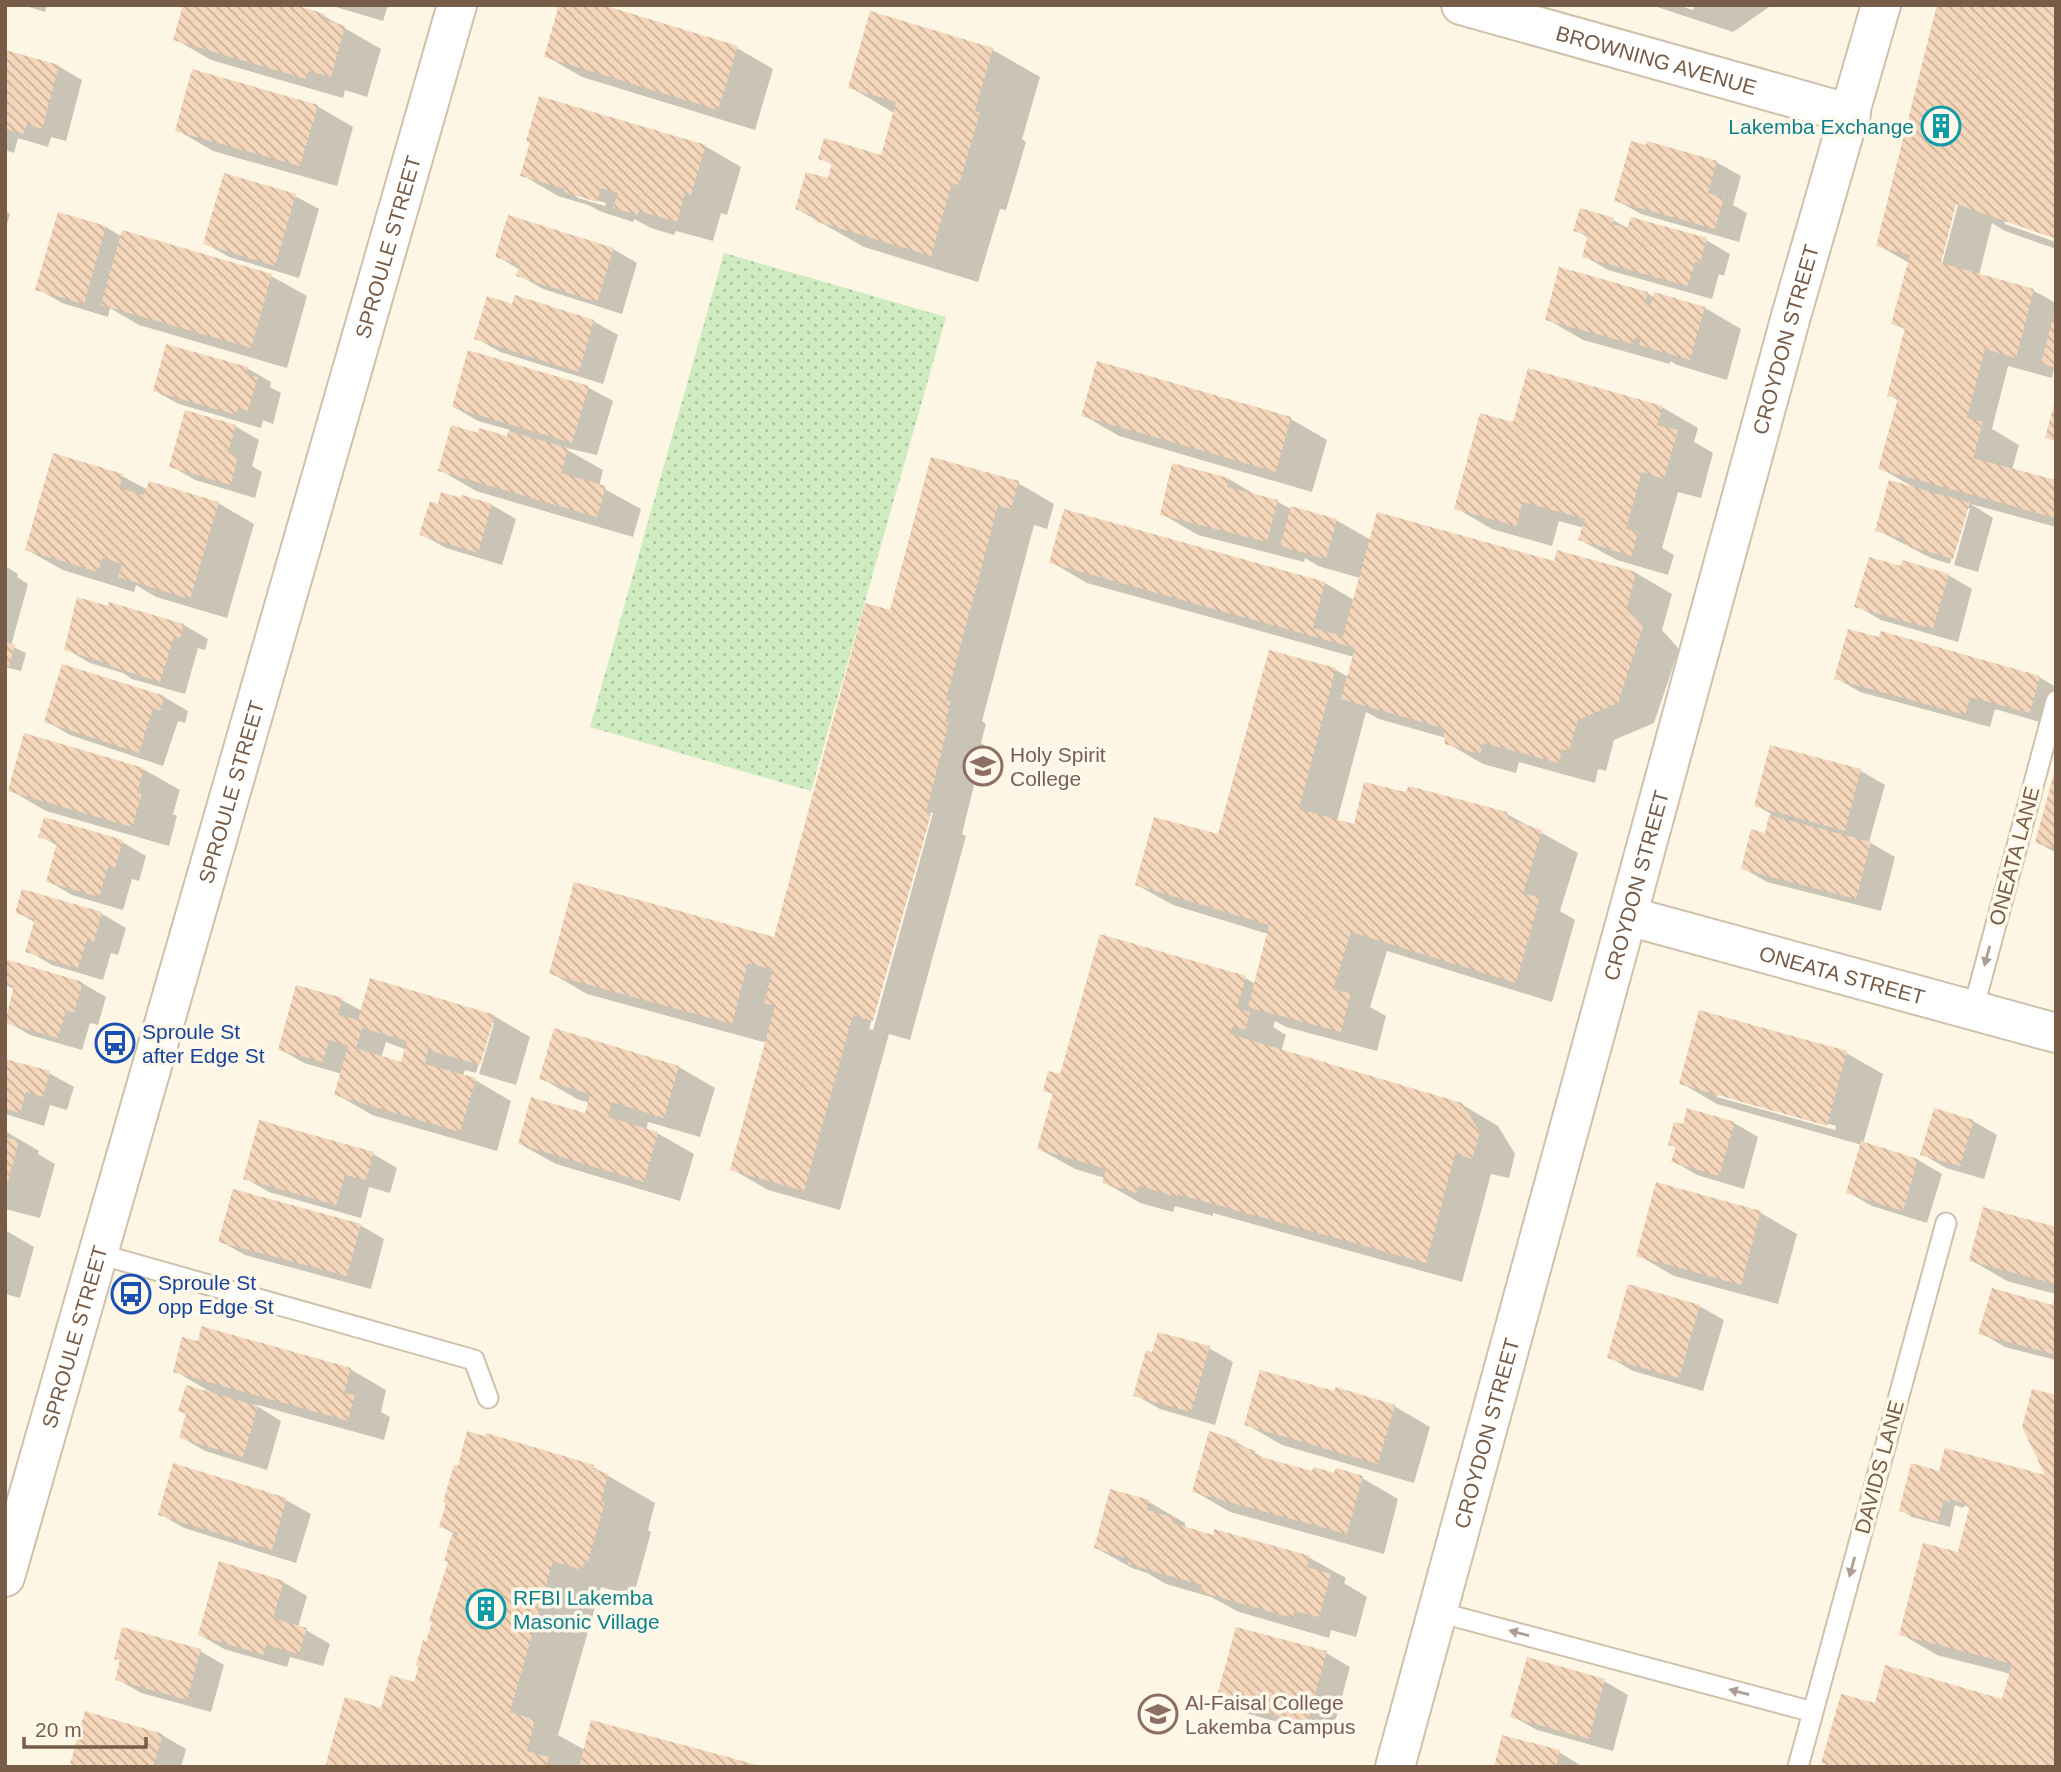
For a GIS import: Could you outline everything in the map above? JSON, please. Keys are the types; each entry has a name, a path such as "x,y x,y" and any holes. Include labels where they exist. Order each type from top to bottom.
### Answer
{"street":[{"name":"SPROULE STREET","path":"5,1577 457,5"},
{"name":"BROWNING AVENUE","path":"1461,5 1851,114"},
{"name":"CROYDON STREET","path":"1395,1767 1791,316 1881,5"},
{"name":"ONEATA STREET","path":"1628,916 2056,1033"}],"lane":[{"name":"ONEATA LANE","path":"1973,1010 2056,701"},
{"name":"DAVIDS LANE","path":"1798,1767 1946,1223"},
{"path":"99,1254 474,1360 488,1398"},
{"path":"1438,1612 1813,1712"}],"green space":[{"path":"724,253 946,317 811,791 590,727"}],"building":[{"path":"183,5 295,5 325,14 323,19 345,26 331,77 308,71 306,79 173,40"},
{"path":"559,5 603,5 738,46 718,110 544,57"},
{"path":"1937,5 2056,5 2056,239 1956,204 1941,263 2034,289 2016,358 1985,349 1967,418 1983,422 1973,458 2056,480 2056,518 1878,469 1898,398 1887,396 1905,328 1891,324 1910,255 1876,246"},
{"path":"870,11 993,48 975,111 980,113 959,185 952,183 931,256 815,221 816,216 795,209 806,172 828,178 832,163 818,159 824,138 881,155 896,102 848,88"},
{"path":"5,50 59,65 42,129 27,124 24,134 5,129"},
{"path":"192,69 318,105 300,166 175,131"},
{"path":"539,96 706,145 691,195 685,193 677,222 639,211 638,215 613,208 618,193 601,188 597,202 520,176 530,142 526,141"},
{"path":"1631,141 1646,145 1647,141 1717,161 1708,193 1724,198 1715,229 1614,201"},
{"path":"224,173 296,194 275,266 203,244"},
{"path":"1580,208 1614,218 1612,224 1627,228 1631,217 1707,238 1700,263 1695,262 1688,286 1582,257 1588,235 1573,231"},
{"path":"58,212 106,226 84,304 35,290"},
{"path":"508,215 614,248 597,302 516,276 520,265 495,257"},
{"path":"122,230 272,274 251,348 101,305"},
{"path":"1559,267 1648,292 1645,304 1650,306 1654,292 1705,307 1690,360 1639,345 1641,339 1635,337 1633,344 1545,320"},
{"path":"515,295 594,320 579,372 474,339 487,296 512,304"},
{"path":"2056,311 2056,368 2041,363"},
{"path":"166,344 248,367 246,375 258,377 248,411 238,408 236,415 153,391"},
{"path":"468,350 589,386 572,443 452,407"},
{"path":"1097,361 1291,417 1276,472 1081,416"},
{"path":"1528,368 1663,406 1657,425 1678,430 1664,479 1642,472 1626,529 1638,532 1632,556 1578,540 1585,519 1523,502 1516,526 1454,509 1480,413 1513,422"},
{"path":"2056,401 2056,441 2045,438"},
{"path":"185,410 236,425 228,453 238,456 231,485 169,467"},
{"path":"451,425 478,433 479,428 507,436 508,431 568,448 561,473 606,486 597,517 438,471"},
{"path":"53,453 123,474 119,488 144,495 149,481 219,502 190,599 118,577 122,564 102,558 98,572 25,550"},
{"path":"931,457 1019,481 1011,509 998,506 946,700 951,701 945,722 949,722 926,813 931,814 873,1021 853,1015 804,1191 730,1170 775,1006 764,1003 773,970 748,963 732,1024 549,974 574,882 774,937 865,603 890,610"},
{"path":"1172,463 1229,478 1227,487 1278,500 1267,542 1160,515"},
{"path":"1889,480 1970,503 1953,559 1905,545 1907,540 1875,531"},
{"path":"441,492 492,504 478,553 419,535 430,501 438,504"},
{"path":"1291,506 1337,519 1326,559 1280,546"},
{"path":"1064,509 1325,582 1313,628 1343,636 1377,512 1554,561 1557,550 1636,572 1627,608 1643,627 1618,703 1578,720 1569,751 1562,749 1559,763 1483,743 1480,754 1445,744 1443,728 1341,699 1355,648 1049,563"},
{"path":"1869,557 1901,566 1902,560 1949,574 1933,629 1854,607"},
{"path":"77,597 108,606 109,602 184,624 180,638 174,636 160,682 64,650"},
{"path":"1848,629 1879,637 1881,631 2040,676 2030,713 1970,697 1965,715 1834,679"},
{"path":"5,642 15,645 9,666 5,665"},
{"path":"1269,650 1336,668 1299,809 1354,824 1364,782 1405,792 1409,786 1507,812 1508,819 1542,830 1523,894 1540,897 1516,983 1351,932 1333,990 1351,993 1341,1032 1248,1007 1269,925 1135,885 1154,817 1218,834"},
{"path":"62,664 165,696 160,711 153,708 139,753 44,722"},
{"path":"24,733 144,768 137,793 142,794 132,827 8,791"},
{"path":"1770,745 1861,769 1845,831 1754,806"},
{"path":"2056,769 2056,848 2035,843"},
{"path":"1769,815 1871,842 1856,899 1741,869 1751,829 1765,833"},
{"path":"44,817 123,840 115,868 108,867 99,897 46,882 57,843 38,837"},
{"path":"22,889 102,912 94,942 87,940 78,968 25,952 35,919 15,913"},
{"path":"1100,934 1246,976 1237,1008 1250,1012 1245,1030 1233,1026 1230,1034 1462,1103 1480,1132 1472,1159 1455,1154 1426,1263 1177,1194 1177,1197 1139,1186 1137,1193 1102,1183 1106,1169 1037,1149 1053,1093 1043,1091 1048,1071 1060,1074"},
{"path":"5,959 83,982 74,1013 66,1010 58,1038 5,1023 14,986 5,984"},
{"path":"370,978 495,1015 480,1065 428,1050 425,1064 476,1078 460,1132 334,1095 348,1046 329,1040 323,1062 278,1050 296,985 343,998 338,1015 358,1020","holes":["362,1028 407,1041 401,1062 356,1048"]},
{"path":"1699,1010 1847,1051 1827,1126 1679,1084"},
{"path":"554,1028 679,1066 664,1118 612,1102 608,1117 658,1132 644,1182 518,1144 531,1097 585,1113 590,1094 539,1079"},
{"path":"5,1059 50,1071 43,1097 26,1092 20,1113 5,1109"},
{"path":"1687,1108 1735,1122 1719,1176 1671,1162 1676,1147 1668,1145 1674,1122 1683,1124"},
{"path":"1934,1108 1974,1120 1960,1166 1920,1155"},
{"path":"259,1120 374,1152 366,1180 345,1175 336,1205 243,1179"},
{"path":"5,1137 19,1141 6,1189 5,1189"},
{"path":"1861,1141 1918,1159 1903,1211 1846,1193"},
{"path":"1656,1182 1761,1211 1741,1285 1636,1256"},
{"path":"233,1189 361,1224 347,1276 218,1242"},
{"path":"1983,1207 2056,1227 2056,1284 1969,1261"},
{"path":"1628,1284 1700,1305 1679,1378 1607,1358"},
{"path":"1992,1288 2052,1305 2056,1294 2056,1355 1978,1334"},
{"path":"201,1326 351,1368 344,1393 355,1395 348,1421 173,1372 182,1337 198,1341"},
{"path":"1158,1332 1210,1346 1191,1412 1133,1396 1146,1350 1152,1352"},
{"path":"1260,1370 1334,1391 1336,1387 1395,1405 1378,1464 1244,1425"},
{"path":"186,1385 258,1406 243,1457 179,1438 186,1414 178,1411"},
{"path":"2032,1389 2056,1395 2056,1767 1834,1767 1821,1763 1841,1694 1875,1703 1885,1665 2002,1699 2012,1664 1899,1635 1923,1543 1958,1552 1970,1505 1944,1500 1938,1522 1899,1511 1911,1463 1939,1471 1945,1448 2045,1475 2022,1427"},
{"name":"RFBI Lakemba Masonic Village","path":"467,1431 485,1436 486,1433 594,1465 593,1469 608,1474 601,1501 605,1503 588,1561 585,1561 582,1570 553,1561 510,1712 535,1720 527,1751 549,1757 546,1767 325,1767 345,1697 381,1708 390,1675 414,1682 423,1640 426,1642 432,1622 429,1621 448,1562 444,1561 452,1534 457,1536 458,1533 439,1527 446,1503 443,1502 454,1465 458,1466"},
{"path":"1209,1431 1237,1440 1236,1445 1256,1451 1254,1455 1312,1471 1314,1467 1334,1473 1336,1468 1363,1476 1347,1534 1192,1492"},
{"path":"173,1463 287,1498 272,1550 158,1515"},
{"path":"1110,1489 1150,1500 1147,1510 1174,1517 1173,1523 1213,1535 1214,1529 1310,1556 1307,1567 1331,1574 1319,1617 1295,1611 1292,1618 1200,1592 1202,1585 1128,1564 1129,1559 1094,1548"},
{"path":"219,1561 284,1581 273,1618 307,1628 299,1654 266,1645 263,1655 198,1635"},
{"path":"122,1627 201,1649 187,1700 115,1680 120,1660 114,1659"},
{"path":"1236,1627 1327,1651 1307,1724 1216,1699"},
{"path":"1527,1657 1605,1679 1589,1739 1510,1717"},
{"path":"85,1711 163,1734 153,1767 79,1767 70,1764"},
{"path":"591,1720 761,1766 761,1767 579,1767"},
{"path":"1502,1735 1560,1750 1556,1767 1494,1767"}],"place":[{"name":"Lakemba Exchange","path":"1941,126"},
{"name":"Holy Spirit College","path":"983,766"},
{"name":"Sproule St after Edge St","path":"115,1043"},
{"name":"Sproule St opp Edge St","path":"131,1294"},
{"name":"RFBI Lakemba Masonic Village","path":"486,1609"},
{"name":"Al-Faisal College Lakemba Campus","path":"1158,1714"}]}
